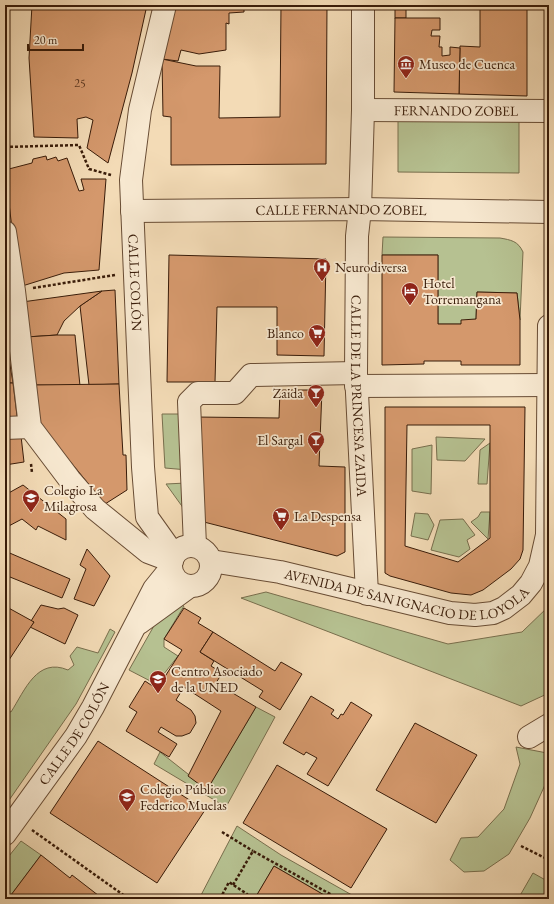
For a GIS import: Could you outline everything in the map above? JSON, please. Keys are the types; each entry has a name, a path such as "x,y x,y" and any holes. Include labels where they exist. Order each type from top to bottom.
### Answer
{"street":[{"name":"CALLE COLÓN","path":"165,5 140,110 131,180 143,468 147,517 172,561"},
{"name":"CALLE DE LA PRINCESA ZAIDA","path":"363,5 363,110 360,210 357,236 356,380 367,594"},
{"name":"FERNANDO ZOBEL","path":"363,110 549,111"},
{"name":"CALLE FERNANDO ZOBEL","path":"132,211 360,210 549,212"},
{"path":"5,232 14,292 30,427 70,480 95,509 148,552 172,561"},
{"name":"AVENIDA DE SAN IGNACIO DE LOYOLA","path":"211,561 280,572 450,613 475,615 493,613 504,608 521,595 531,583 540,566 547,535 549,326"},
{"path":"195,546 189,402 198,393 235,393 251,375 356,380 548,385"},
{"path":"5,428 30,427"},
{"path":"195,546 205,551 211,561 212,566 208,577 199,584 190,586 184,585 176,578 172,561 183,547 195,546"},
{"name":"CALLE DE COLÓN","path":"11,827 76,736 154,589 172,561"},
{"name":"CALLE DE COLÓN","path":"135,627 190,586"},
{"path":"529,738 549,725"}],"path":[{"path":"5,147 79,145 89,169 131,180"},
{"path":"14,292 135,272"},
{"path":"11,827 129,899"},
{"path":"222,832 252,851 340,899"},
{"path":"521,846 545,858 549,850"},
{"path":"234,885 252,851"},
{"path":"220,899 229,882 247,894 248,899"}],"green space":[{"path":"398,110 519,111 519,173 398,172"},
{"path":"383,237 500,238 508,239 519,245 523,252 520,320 517,293 477,292 476,319 461,324 438,324 438,255 382,255"},
{"path":"162,414 186,414 188,470 165,468"},
{"path":"436,437 485,439 465,461 437,460"},
{"path":"490,443 487,484 478,484 480,450"},
{"path":"432,445 431,494 412,491 412,449"},
{"path":"186,483 184,509 166,484"},
{"path":"481,512 490,512 488,539 471,522 478,517"},
{"path":"415,513 428,514 434,525 428,540 411,536"},
{"path":"463,519 475,535 467,540 470,549 459,557 431,550 440,520"},
{"path":"266,592 448,644 522,632 549,606 549,693 521,706 241,598"},
{"path":"177,603 184,606 164,639 164,647 178,656 156,684 129,670 155,624"},
{"path":"110,629 115,632 76,704 5,806 5,710 11,712 27,686 40,672 48,668 57,667 68,670 74,665 70,656 77,647 98,653"},
{"path":"256,707 275,717 226,807 154,764 160,752 207,789"},
{"path":"516,747 547,753 549,776 530,818 509,854 484,871 464,872 450,860 461,838 478,837 504,809 520,764"},
{"path":"237,826 281,855 359,899 331,899 274,866 256,897 259,899 199,899"},
{"path":"21,841 41,855 8,899 5,899 5,861"},
{"path":"533,873 549,882 549,899 518,899"}],"building":[{"path":"32,5 147,5 132,73 108,163 87,148 93,120 86,117 77,119 78,138 34,137 29,58"},
{"path":"174,5 244,5 244,12 229,13 229,24 226,23 226,50 199,54 181,50 178,61 162,59"},
{"path":"281,5 327,5 326,164 171,165 171,117 163,116 162,59 196,66 220,66 219,118 280,117"},
{"path":"395,5 406,5 406,18 395,18"},
{"path":"480,5 527,5 527,96 459,94 460,46 480,47"},
{"path":"395,18 440,18 440,30 432,30 431,36 440,36 439,47 442,47 442,56 450,55 450,47 460,48 459,94 394,92"},
{"path":"46,156 47,160 56,157 58,161 67,158 79,191 84,190 81,179 106,179 99,270 64,273 19,287 5,170 32,163 33,159"},
{"path":"169,255 326,259 324,356 277,355 277,307 217,307 215,382 167,382"},
{"name":"Hotel Torremangana","path":"382,255 438,255 438,324 461,324 461,320 476,319 477,292 517,293 520,320 520,365 461,365 461,361 424,361 424,364 382,365"},
{"path":"115,290 119,384 89,385 80,306 102,291"},
{"path":"102,291 80,306 64,321 57,335 26,337 22,302"},
{"path":"5,326 8,354 9,359 5,359"},
{"path":"75,335 80,386 31,385 26,337"},
{"path":"5,359 9,359 13,383 5,383"},
{"path":"5,383 13,383 18,424 5,423"},
{"path":"119,384 123,455 126,455 127,490 105,504 46,432 34,412 31,385"},
{"path":"280,390 322,390 319,466 345,467 345,552 337,556 200,521 196,417 279,418"},
{"path":"385,407 525,407 523,550 520,559 511,569 483,590 471,595 451,593 390,576 385,573","holes":["407,425 490,425 490,538 458,562 405,546"]},
{"path":"21,436 24,462 5,465 5,438"},
{"name":"Colegio La Milagrosa","path":"23,485 66,519 66,540 38,526 36,530 22,519 5,528 5,495"},
{"path":"87,549 110,576 94,606 74,599 86,569 80,565"},
{"path":"5,551 70,579 62,598 5,575"},
{"path":"41,605 58,609 64,608 78,615 65,644 30,627 34,622 31,621"},
{"path":"5,606 34,622 5,666"},
{"name":"Centro Asociado de la UNED","path":"184,608 201,618 198,623 213,632 200,652 214,661 211,666 222,673 216,683 256,707 207,790 188,776 221,711 184,687 176,700 191,710 195,716 196,723 190,733 182,736 176,736 161,727 158,732 177,744 169,757 126,731 137,712 129,707 145,681 157,689 182,650 164,639"},
{"path":"213,632 275,671 281,662 302,674 280,710 259,697 263,691 200,652"},
{"path":"311,696 334,710 331,714 338,719 341,714 343,715 351,702 372,715 328,786 307,774 317,758 306,752 304,755 283,743"},
{"path":"415,723 477,755 436,823 376,790"},
{"name":"Colegio Público Federico Muelas","path":"98,741 205,810 157,883 50,813"},
{"path":"277,765 387,829 351,888 243,823"},
{"path":"41,855 70,878 72,875 103,899 48,899 45,897 44,899 8,899"},
{"path":"274,866 331,899 255,898"}],"place":[{"name":"Museo de Cuenca","path":"406,79"},
{"name":"Neurodiversa","path":"322,282"},
{"name":"Hotel Torremangana","path":"410,306"},
{"name":"Blanco","path":"317,348"},
{"name":"Zaida","path":"316,408"},
{"name":"El Sargal","path":"316,455"},
{"name":"Colegio La Milagrosa","path":"31,513"},
{"name":"La Despensa","path":"281,531"},
{"name":"Centro Asociado de la UNED","path":"158,694"},
{"name":"Colegio Público Federico Muelas","path":"127,812"}]}
